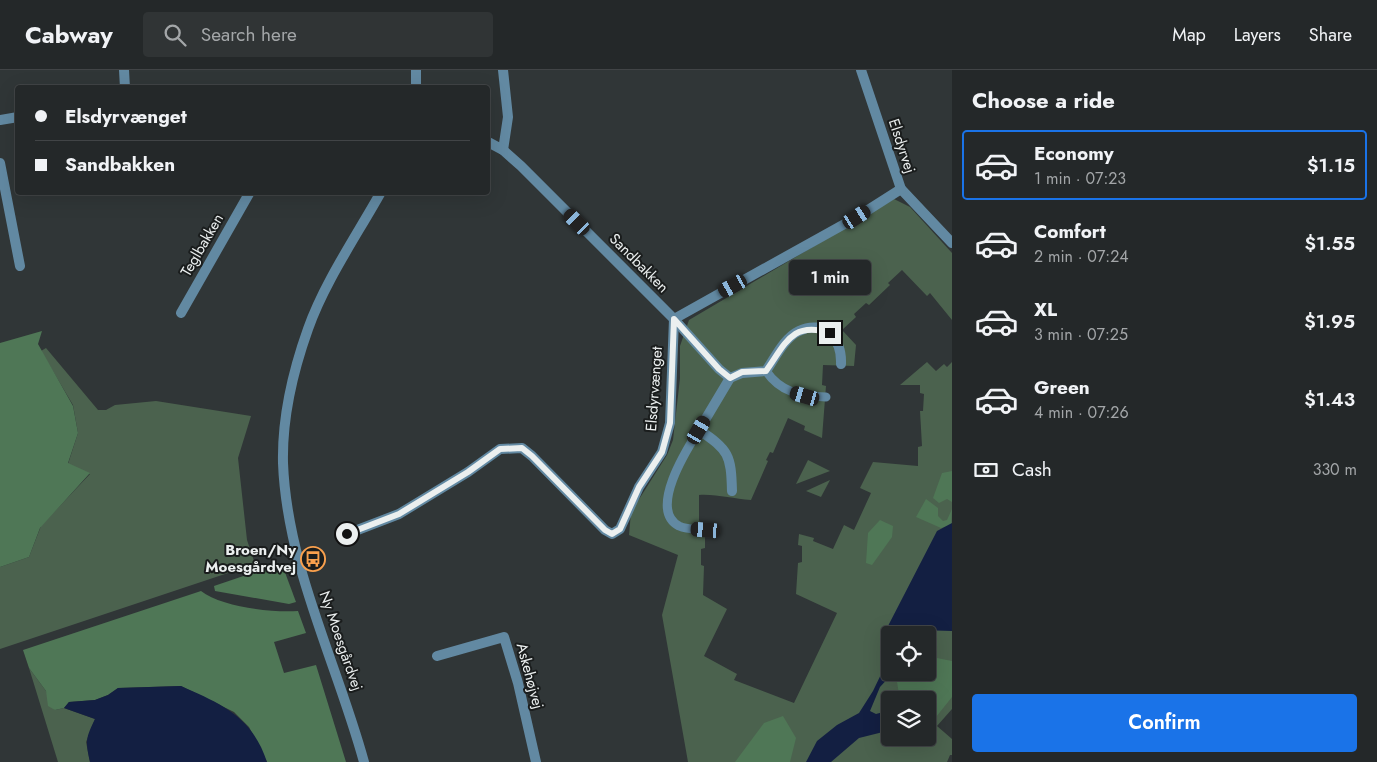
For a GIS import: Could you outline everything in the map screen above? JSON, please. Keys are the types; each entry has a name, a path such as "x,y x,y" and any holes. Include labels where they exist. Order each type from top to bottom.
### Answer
{"street":[{"path":"124,70 125,85"},
{"path":"416,70 416,85"},
{"path":"503,70 508,117 503,150"},
{"name":"Elsdyrvej","path":"862,70 900,189 952,244"},
{"path":"0,120 15,118"},
{"name":"Sandbakken","path":"490,143 503,150 674,319 719,369 730,378"},
{"path":"0,162 20,266"},
{"path":"674,319 857,217 900,189"},
{"name":"Teglbakken","path":"181,313 248,195"},
{"name":"Ny Moesgårdvej","path":"364,762 353,722 298,562 286,502 283,462 285,424 293,382 308,328 330,284 380,195"},
{"name":"Elsdyrvænget","path":"347,534 399,514 468,472 500,449 522,448 539,462 605,530 612,534 620,529 631,501 662,452 667,437 670,423 674,319"},
{"path":"732,491 728,457 722,446 699,430 730,378 742,372 766,371 787,341 798,331 813,327 830,333 840,345 841,364"},
{"name":"Askehøjvej","path":"437,656 504,637 518,683 536,762"}],"lane":[{"path":"766,371 774,382 788,391 805,396 826,397"},
{"path":"699,430 685,453 666,502 672,521 678,526 706,530"}],"green space":[{"path":"894,199 910,207 952,253 952,320 930,293 927,296 902,270 888,283 890,285 869,305 866,303 854,314 856,317 842,330 856,345 854,366 823,365 822,385 826,386 822,438 804,430 805,426 788,418 773,453 770,452 766,460 768,461 751,500 699,495 699,521 705,526 705,548 701,549 701,565 704,566 703,595 727,609 704,656 737,674 734,680 794,703 837,613 796,594 798,563 802,562 802,546 798,545 799,534 814,538 813,541 833,549 844,525 854,530 871,493 860,488 873,462 918,466 918,447 922,446 920,411 923,411 924,394 920,393 920,385 900,385 927,362 936,371 944,364 947,367 952,362 952,709 937,726 952,739 952,755 950,755 947,762 688,762 662,615 678,555 629,535 631,512 667,455 673,440 680,378 680,346 689,320"},
{"path":"42,331 38,344 73,406 78,433 68,463 90,473 40,528 29,557 0,567 0,343"},
{"path":"46,348 98,410 106,410 115,405 156,401 251,416 238,458 247,540 255,564 0,649 0,567 29,557 41,526 90,474 68,464 78,433 73,405 41,351"},
{"path":"808,460 830,471 796,484"},
{"path":"952,471 952,502 947,499 939,503 933,498 942,473"},
{"path":"830,480 821,497 806,491"},
{"path":"926,499 938,508 938,516 943,521 947,520 952,509 951,525 941,528 916,517"},
{"path":"880,520 893,526 892,537 872,565 866,563 868,533"},
{"path":"270,567 283,567 296,602 289,604 215,591 214,586"},
{"path":"201,591 221,601 248,608 298,611 306,633 274,642 284,673 316,665 346,762 267,762 249,727 234,712 181,686 118,688 108,695 95,700 69,702 64,708 55,710 48,706 46,691 29,668 23,650"},
{"path":"936,658 952,661 952,697 936,717 936,691 898,691 897,682 936,681"},
{"path":"29,668 46,691 55,710 64,708 95,719 86,742 90,762 58,762"},
{"path":"783,716 796,738 790,762 735,762 764,723"}],"water":[{"path":"952,523 952,631 936,630 936,626 888,626 937,531"},
{"path":"881,674 881,681 886,681 880,687 870,711 876,714 881,713 881,732 859,738 831,762 806,762 817,741 837,725 859,713"},
{"path":"181,686 222,706 244,722 261,746 267,762 90,762 87,739 95,719 64,708 69,702 95,700 108,695 118,688"}],"place":[{"name":"Broen/Ny Moesgårdvej","path":"313,559"}],"route":[{"path":"347,534 399,514 468,472 500,449 522,448 539,462 605,530 612,534 620,529 631,501 662,452 667,437 670,423 674,319 719,369 730,378 742,372 766,371 787,341 798,331 813,327 830,333"}]}
